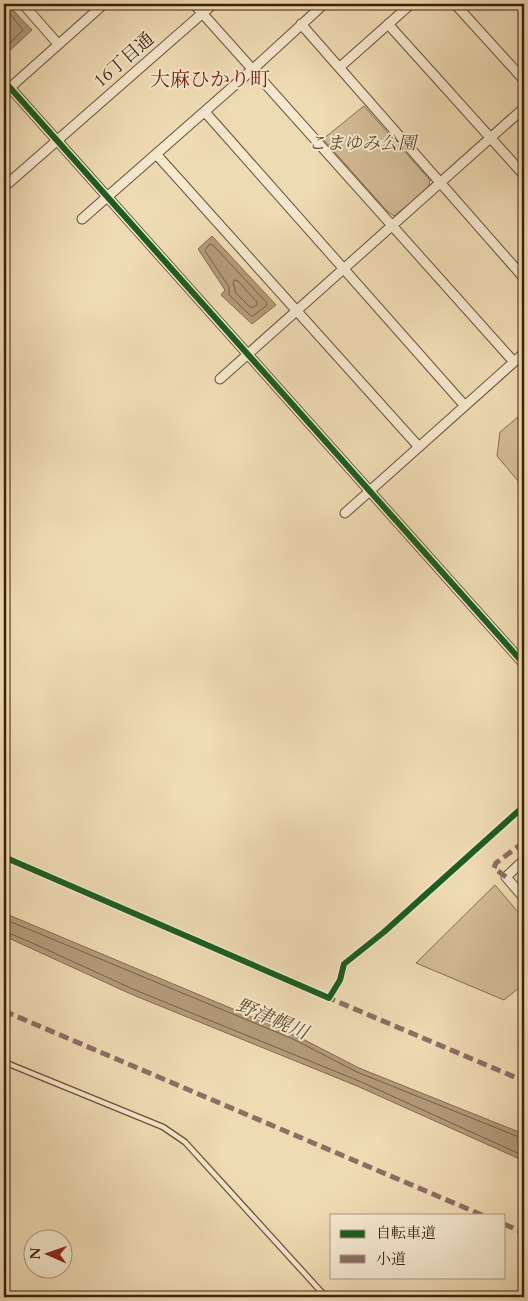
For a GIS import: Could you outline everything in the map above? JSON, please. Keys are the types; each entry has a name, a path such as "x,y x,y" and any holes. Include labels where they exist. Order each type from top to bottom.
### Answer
{"street":[{"path":"23,4 58,44"},
{"path":"104,4 6,88 57,141 524,664"},
{"path":"194,4 514,362"},
{"name":"16丁目通","path":"4,187 213,4"},
{"path":"82,219 205,112 324,4"},
{"path":"340,67 411,4"},
{"path":"455,4 524,80"},
{"path":"301,24 524,278"},
{"path":"388,24 524,175"},
{"path":"220,379 524,108"},
{"path":"205,112 345,268 465,406"},
{"path":"156,154 419,447"},
{"path":"345,514 524,353"},
{"path":"524,860 506,877 524,898"}],"lane":[{"path":"384,932 524,806"},
{"path":"4,857 329,998"},
{"path":"4,1062 163,1127 186,1142 326,1297"}],"green space":[{"name":"こまゆみ公園","path":"364,106 430,180 428,189 394,216 387,211 323,139"},
{"path":"524,412 524,488 497,456 500,432"},
{"path":"495,885 524,919 524,984 504,1000 416,963"}],"water":[{"path":"11,8 32,30 7,53 4,49 4,10"},
{"path":"212,236 276,305 252,324 221,295 225,290 198,249"},
{"path":"4,913 295,1035 359,1068 524,1134 524,1161 357,1086 133,995 4,936"}],"marked path":[{"path":"506,877 494,868 496,863 524,842"},
{"path":"331,995 329,998 524,1081"},
{"path":"4,1011 480,1214"},
{"path":"506,1225 524,1233"}],"cycle path":[{"path":"4,81 524,664"},
{"path":"4,857 329,998 340,980 344,964 384,932 524,806"}],"district":[{"name":"大麻ひかり町","path":"210,79"}],"water label":[{"name":"野津幌川","path":"272,1019"}]}
